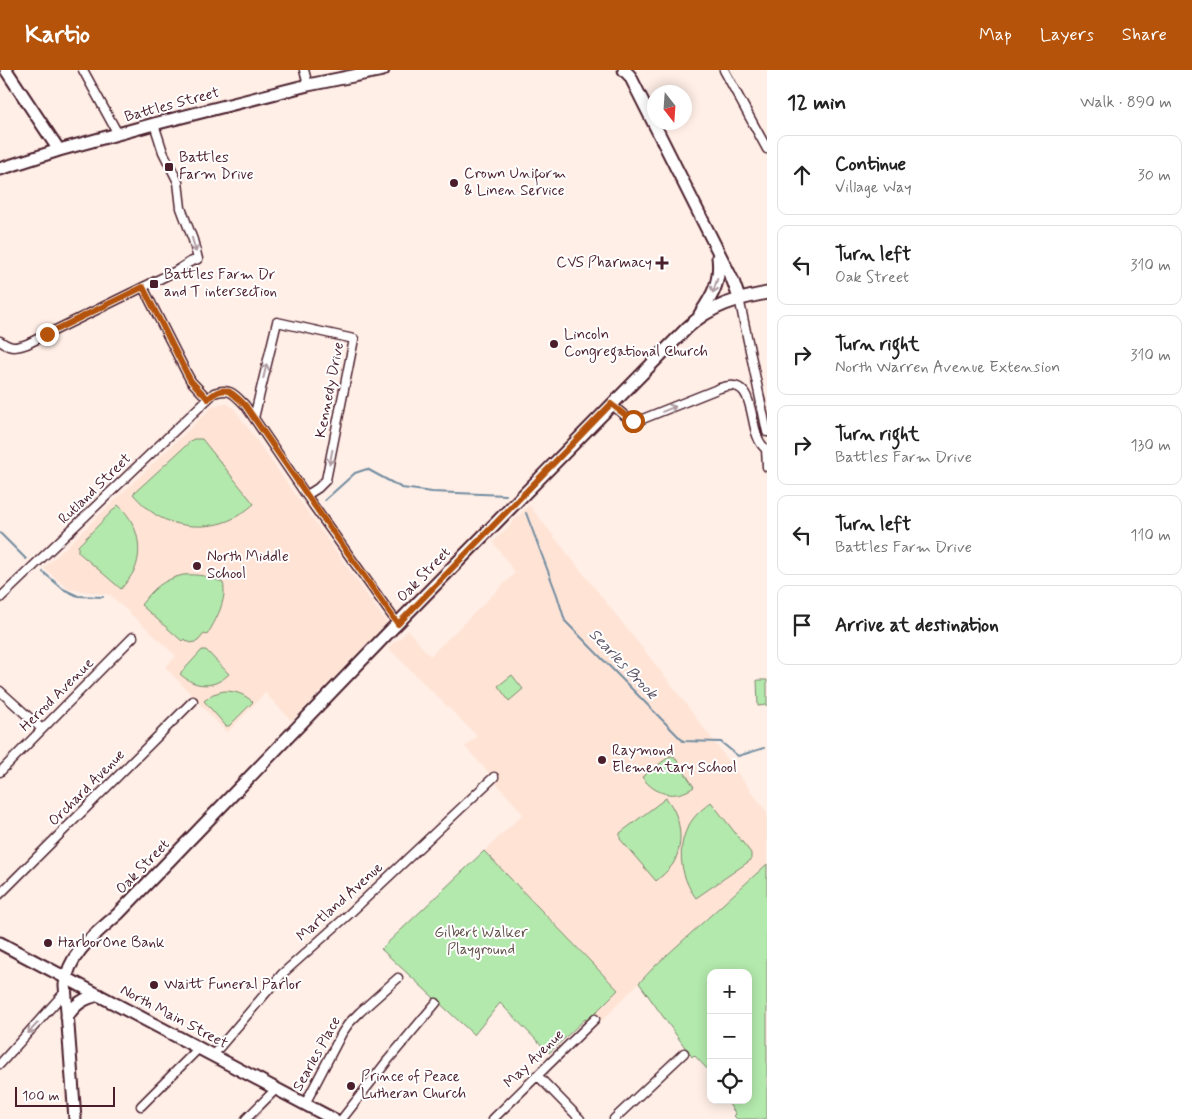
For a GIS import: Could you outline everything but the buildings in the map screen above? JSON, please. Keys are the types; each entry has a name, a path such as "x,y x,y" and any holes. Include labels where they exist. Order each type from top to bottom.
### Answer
{"main road":[{"path":"6,70 60,150"},
{"name":"Battles Street","path":"0,169 154,124 308,85 383,70"},
{"path":"624,70 630,76 733,281 739,298"},
{"path":"697,319 716,286 719,268 716,248"},
{"name":"Oak Street","path":"66,977 72,961 82,948 118,914 688,326 720,305 739,298 767,293"},
{"name":"North Main Street","path":"0,943 333,1119"},
{"path":"66,977 65,992 75,1119"},
{"path":"67,1017 78,1004 89,997 99,995"}],"street":[{"path":"84,70 118,134"},
{"path":"304,70 308,85"},
{"path":"724,70 767,149"},
{"path":"0,341 7,347 27,344 198,259 193,240 180,208 178,182 154,124"},
{"path":"143,287 191,381 208,399 214,393 222,390 229,391 245,405 398,624"},
{"path":"739,298 767,432"},
{"name":"Kennedy Drive","path":"254,418 277,322 354,339 326,480 307,495"},
{"path":"611,404 635,422 725,386 736,386 747,396 757,438 761,446 766,448 767,467"},
{"name":"Rutland Street","path":"0,598 208,399"},
{"name":"Herrod Avenue","path":"0,772 133,637"},
{"path":"0,690 42,730"},
{"name":"Orchard Avenue","path":"0,894 193,701"},
{"name":"Martland Avenue","path":"214,1055 282,974 347,916 494,777"},
{"name":"Searles Place","path":"305,1104 349,1023 398,978"},
{"path":"0,1064 65,992"},
{"path":"342,1119 436,1003"},
{"name":"May Avenue","path":"493,1119 595,1019"},
{"path":"141,1106 199,1048"},
{"path":"614,1119 684,1053"},
{"path":"537,1075 580,1119"},
{"path":"246,1119 276,1089"}],"shaded area":[{"name":"North Middle School","path":"223,403 229,404 234,408 387,623 292,721 265,693 227,733 165,667 176,656 110,595 68,589 44,568 213,406"},
{"name":"Raymond Elementary School","path":"529,505 671,684 767,812 767,864 655,966 602,1021 595,1013 618,990 484,851 523,814 465,747 477,736 388,648 408,630 430,656 515,573 493,542"}],"green space":[{"path":"193,439 202,439 254,504 238,516 223,523 193,526 173,523 153,513 133,494"},
{"path":"118,505 130,518 134,526 139,552 135,569 121,589 78,552 78,546"},
{"path":"183,575 209,577 223,583 224,589 220,610 214,624 207,635 204,634 198,641 191,643 184,639 182,641 141,605 159,586"},
{"path":"202,650 206,650 229,674 217,682 204,685 192,682 180,674"},
{"path":"512,675 523,689 509,701 498,686"},
{"path":"757,680 767,680 767,705 758,706"},
{"path":"224,691 240,694 253,702 229,726 226,726 204,701 213,694"},
{"path":"670,756 674,756 694,787 680,793 666,794 653,788 642,777"},
{"path":"666,798 678,821 680,839 677,856 673,864 656,881 620,839 620,833"},
{"path":"711,802 751,853 751,860 696,898 690,889 683,869 681,859 683,838 693,819"},
{"name":"Gilbert Walker Playground","path":"484,851 618,990 587,1021 585,1019 549,1053 500,1003 474,1035 381,949"},
{"path":"767,864 767,1119 737,1119 734,1116 736,1114 729,1104 752,1104 752,969 707,969 707,1069 694,1055 692,1057 639,983 655,966"}],"waterway":[{"name":"Searles Brook","path":"325,500 355,473 367,469 402,488 432,492 506,495"},
{"name":"Searles Brook","path":"526,513 565,621 683,741 721,742 738,756 764,748"},
{"name":"Searles Brook","path":"0,533 26,559"},
{"name":"Searles Brook","path":"43,572 63,589 78,596 103,597"}],"place":[{"name":"Battles Farm Drive","path":"169,167"},
{"name":"Crown Uniform & Linen Service","path":"454,183"},
{"name":"CVS Pharmacy","path":"662,263"},
{"name":"Battles Farm Dr and T intersection","path":"154,284"},
{"name":"Lincoln Congregational Church","path":"554,344"},
{"name":"North Middle School","path":"197,566"},
{"name":"Raymond Elementary School","path":"602,760"},
{"name":"HarborOne Bank","path":"48,943"},
{"name":"Waitt Funeral Parlor","path":"154,985"},
{"name":"Prince of Peace Lutheran Church","path":"351,1086"}],"route":[{"path":"47,334 143,287 191,381 208,399 214,393 222,390 229,391 245,405 398,624 611,404 633,421"}]}
